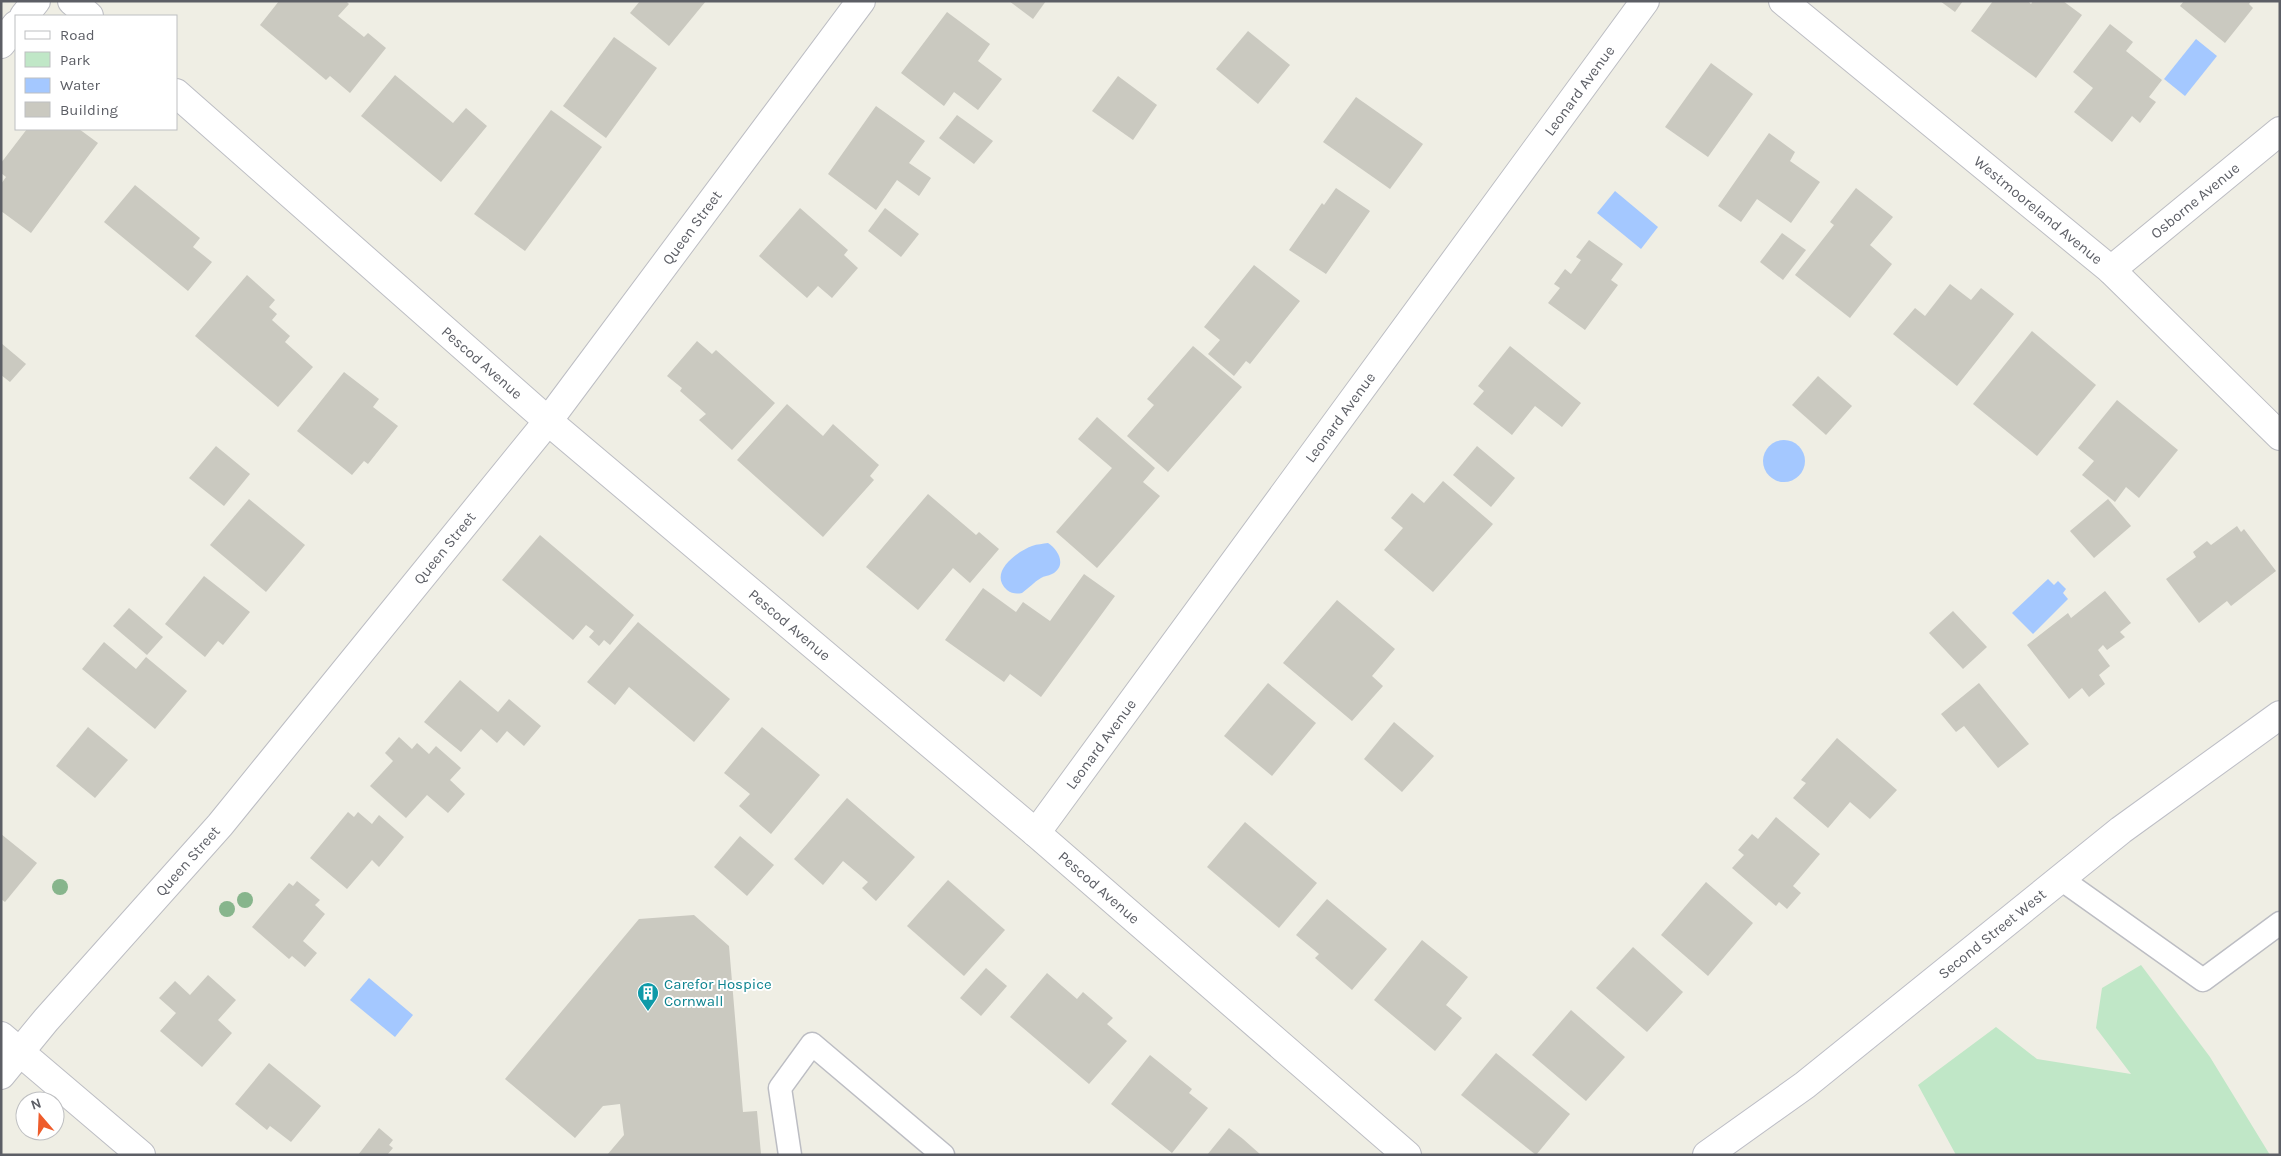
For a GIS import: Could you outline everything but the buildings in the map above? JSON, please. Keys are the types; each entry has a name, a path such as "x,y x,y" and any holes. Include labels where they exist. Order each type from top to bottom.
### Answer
{"street":[{"path":"25,15 36,1"},
{"path":"72,1 88,15"},
{"name":"Queen Street","path":"1,1075 11,1044 46,1020 220,825 548,421 861,1"},
{"name":"Leonard Avenue","path":"1036,833 1645,1"},
{"name":"Westmooreland Avenue","path":"1783,1 2111,270 2280,436"},
{"path":"1,44 15,26"},
{"name":"Pescod Avenue","path":"178,95 548,421 1036,833 1407,1155"},
{"name":"Osborne Avenue","path":"2111,270 2280,131"},
{"name":"Second Street West","path":"1707,1155 1805,1085 2129,825 2280,715"},
{"path":"11,1044 141,1155"}],"lane":[{"path":"2061,879 2203,980 2280,923"},
{"path":"790,1155 780,1088 812,1044 944,1155"}],"green space":[{"path":"2141,965 2210,1057 2270,1155 1956,1155 1918,1085 1996,1027 2037,1059 2131,1074 2096,1028 2102,988"}],"water":[{"path":"2196,39 2217,56 2185,96 2164,79"},
{"path":"1615,191 1658,227 1641,249 1597,213"},
{"path":"1780,440 1788,440 1799,446 1805,461 1799,476 1788,482 1780,482 1769,476 1763,465 1763,457 1769,446"},
{"path":"1048,543 1060,558 1057,571 1038,580 1022,593 1007,590 1002,583 1001,577 1002,570 1006,564 1019,553 1034,545"},
{"path":"2048,579 2054,585 2058,581 2066,589 2063,593 2068,599 2033,634 2012,613"},
{"path":"369,978 413,1015 395,1037 350,1000"}],"place":[{"name":"Carefor Hospice Cornwall","path":"648,1012"}]}
